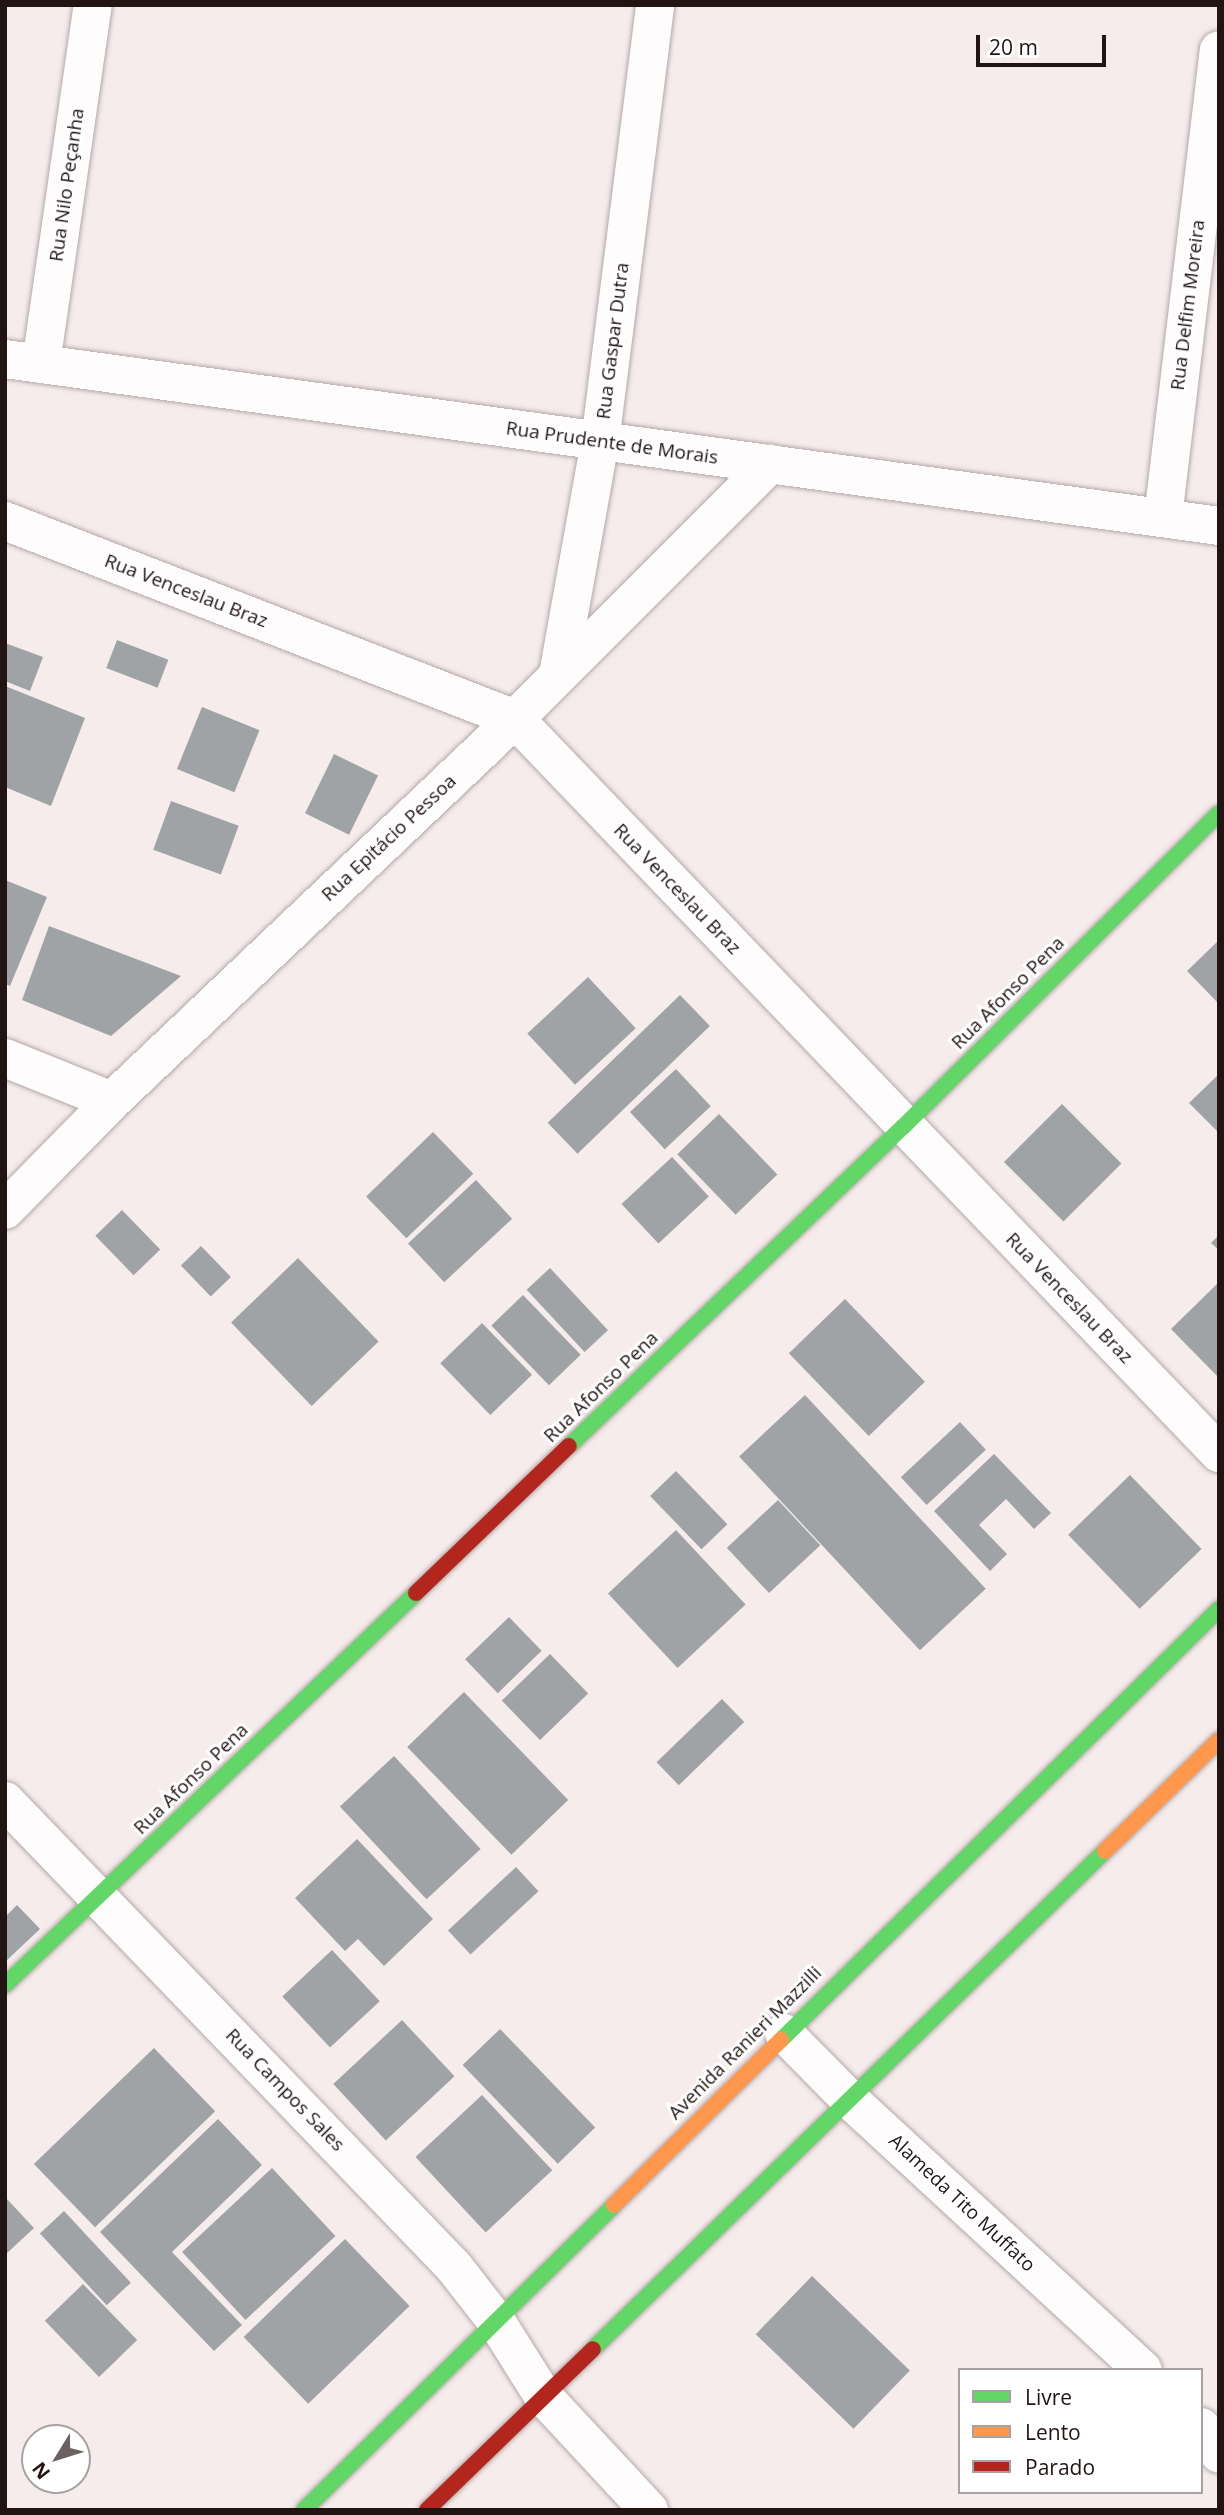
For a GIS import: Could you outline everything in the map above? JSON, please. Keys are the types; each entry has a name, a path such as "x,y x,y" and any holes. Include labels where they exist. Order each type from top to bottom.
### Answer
{"street":[{"name":"Rua Nilo Peçanha","path":"23,362 93,5"},
{"name":"Rua Gaspar Dutra","path":"558,675 600,442 655,5"},
{"name":"Rua Delfim Moreira","path":"1163,518 1219,50"},
{"name":"Rua Prudente de Morais","path":"23,362 1219,526"},
{"name":"Rua Epitácio Pessoa","path":"5,1210 112,1101 515,719 770,464"},
{"name":"Rua Venceslau Braz","path":"5,521 515,719 903,1127 1219,1453"},
{"name":"Rua Afonso Pena","path":"5,1985 903,1127 1219,813"},
{"path":"5,1058 112,1101"},
{"name":"Avenida Ranieri Mazzilli","path":"304,2510 784,2033 1219,1609"},
{"path":"427,2510 1219,1740"},
{"name":"Rua Campos Sales","path":"5,1801 100,1895 454,2267 496,2321 543,2396 649,2510"},
{"name":"Alameda Tito Muffato","path":"784,2033 848,2098 1141,2368"},
{"path":"1203,2430 1219,2454"}],"building":[{"path":"117,640 168,660 158,688 106,668"},
{"path":"5,643 43,657 30,691 5,681"},
{"path":"5,686 85,718 51,806 5,787"},
{"path":"202,707 259,730 234,792 177,769"},
{"path":"334,754 378,775 349,835 305,813"},
{"path":"171,801 239,826 221,874 153,850"},
{"path":"5,880 47,897 10,986 5,984"},
{"path":"49,926 181,976 111,1036 22,1000"},
{"path":"1219,940 1219,1004 1187,971"},
{"path":"588,977 636,1028 575,1085 527,1034"},
{"path":"680,995 710,1026 578,1154 548,1123"},
{"path":"676,1069 711,1106 665,1149 630,1112"},
{"path":"1219,1074 1219,1133 1189,1103"},
{"path":"1062,1104 1121,1163 1063,1221 1004,1162"},
{"path":"719,1114 777,1174 736,1215 677,1154"},
{"path":"433,1132 473,1174 406,1238 366,1197"},
{"path":"672,1157 709,1196 658,1244 622,1204"},
{"path":"476,1180 512,1219 444,1282 408,1243"},
{"path":"122,1210 160,1250 134,1275 95,1236"},
{"path":"1219,1235 1219,1250 1211,1243"},
{"path":"201,1246 231,1277 211,1296 181,1265"},
{"path":"298,1258 379,1341 312,1406 231,1323"},
{"path":"550,1268 608,1330 585,1352 527,1290"},
{"path":"1219,1282 1219,1378 1171,1329"},
{"path":"523,1295 581,1355 549,1385 491,1326"},
{"path":"845,1299 925,1382 869,1436 789,1353"},
{"path":"482,1323 532,1375 490,1415 440,1363"},
{"path":"805,1395 986,1589 920,1650 739,1456"},
{"path":"960,1422 986,1450 927,1505 901,1477"},
{"path":"994,1454 1051,1513 1034,1529 1006,1499 979,1525 1007,1554 990,1571 934,1511"},
{"path":"676,1471 727,1524 702,1549 650,1496"},
{"path":"1130,1475 1202,1549 1140,1609 1068,1535"},
{"path":"778,1500 820,1545 769,1593 727,1548"},
{"path":"676,1530 746,1605 678,1668 608,1593"},
{"path":"509,1617 542,1651 498,1693 465,1659"},
{"path":"550,1654 588,1694 540,1740 502,1701"},
{"path":"464,1692 568,1800 511,1855 407,1747"},
{"path":"722,1699 744,1722 679,1785 657,1762"},
{"path":"394,1756 481,1849 426,1899 340,1806"},
{"path":"357,1839 433,1919 384,1966 358,1939 345,1951 295,1898"},
{"path":"516,1867 539,1891 470,1955 448,1930"},
{"path":"17,1905 40,1929 5,1962 5,1917"},
{"path":"332,1950 380,2001 330,2048 282,1996"},
{"path":"402,2020 455,2076 386,2140 333,2084"},
{"path":"500,2029 595,2128 558,2164 463,2065"},
{"path":"154,2048 215,2111 95,2227 34,2164"},
{"path":"482,2095 552,2170 486,2232 415,2157"},
{"path":"218,2119 262,2165 172,2252 242,2325 214,2351 100,2232"},
{"path":"272,2168 335,2236 245,2320 182,2252"},
{"path":"5,2197 34,2228 5,2255"},
{"path":"64,2211 131,2283 107,2305 40,2234"},
{"path":"345,2239 410,2306 308,2404 244,2337"},
{"path":"812,2276 910,2370 854,2429 756,2334"},
{"path":"83,2284 137,2340 99,2377 45,2321"}],"traffic: fast":[{"path":"569,1446 903,1127 1219,813"},
{"path":"5,1985 416,1593"},
{"path":"781,2040 1219,1609"},
{"path":"593,2349 1105,1851"},
{"path":"304,2510 614,2205"}],"traffic: slow":[{"path":"1105,1851 1219,1740"},
{"path":"614,2205 781,2040"}],"traffic: jam":[{"path":"416,1593 569,1446"},
{"path":"427,2510 593,2349"}]}
